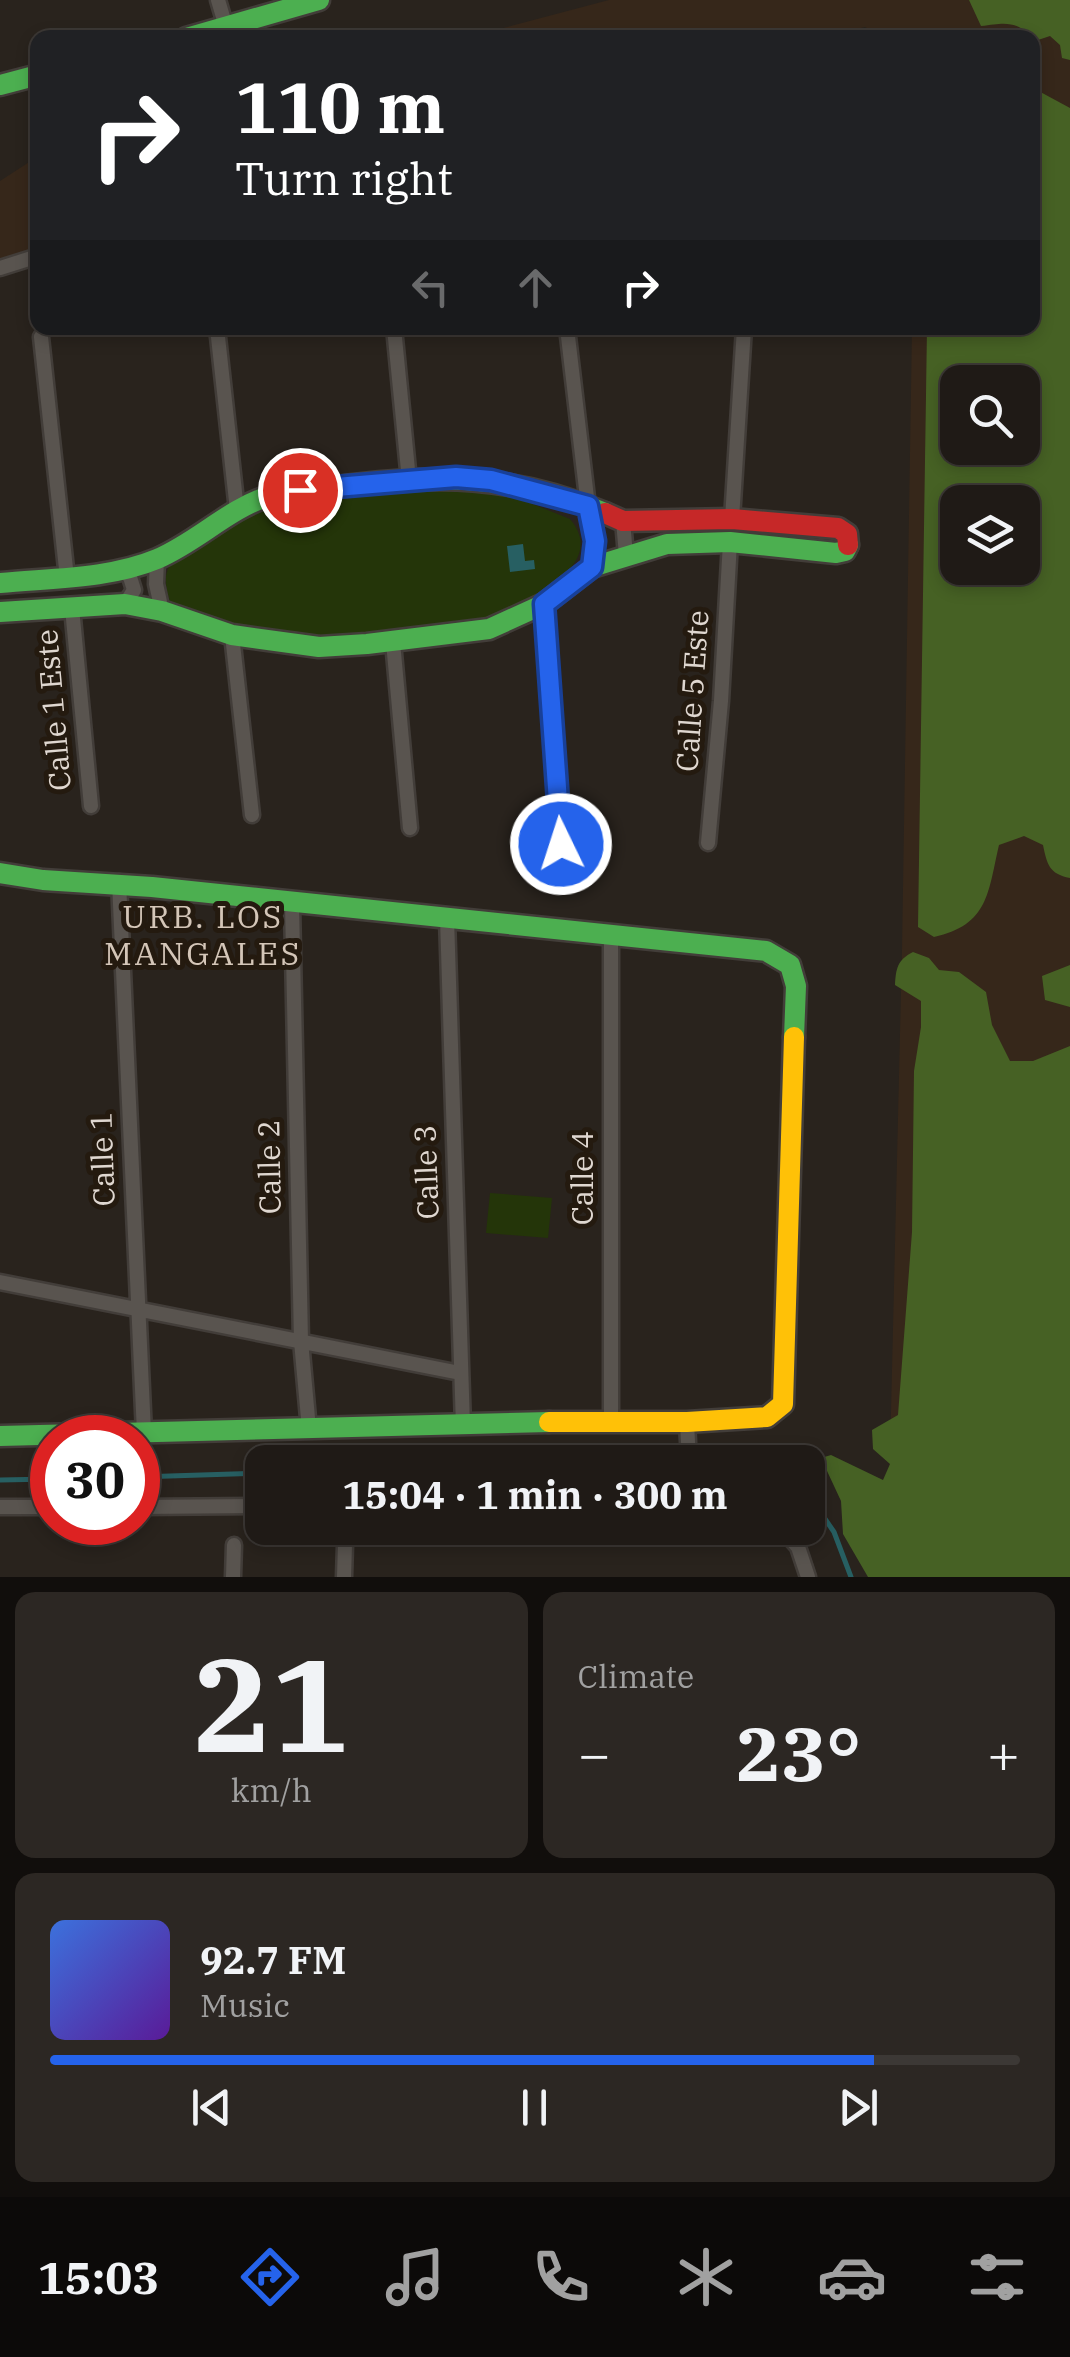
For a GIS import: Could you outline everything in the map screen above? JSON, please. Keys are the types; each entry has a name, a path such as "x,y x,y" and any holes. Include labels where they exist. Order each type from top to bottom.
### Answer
{"street":[{"path":"218,0 226,27"},
{"path":"215,30 319,0"},
{"path":"0,84 30,77"},
{"path":"0,268 30,259"},
{"path":"218,335 237,510"},
{"path":"395,335 409,480"},
{"path":"567,335 595,541 592,567"},
{"path":"732,519 744,335"},
{"path":"41,336 67,578"},
{"path":"0,583 123,570 157,559 200,538 237,510 272,494 456,477 491,480 588,506 623,521 732,519 838,528 847,534 849,542 845,551 836,554 730,542 667,544 592,567 544,604 490,628 392,642 319,647 232,635 125,604 0,612"},
{"path":"623,521 626,555"},
{"name":"Calle 5 Este","path":"708,843 730,542"},
{"path":"157,559 156,584 162,612"},
{"path":"123,570 130,576 134,590 125,604"},
{"path":"544,604 561,844"},
{"name":"Calle 1 Este","path":"72,608 90,806"},
{"path":"232,635 252,815"},
{"path":"392,642 410,828"},
{"path":"0,872 25,878 120,882 292,904 766,951 790,965 796,986 783,1404 767,1416 687,1422 612,1420 160,1433"},
{"name":"Calle 1","path":"120,882 143,1415"},
{"name":"Calle 2","path":"292,904 301,1341 309,1429"},
{"name":"Calle 3","path":"446,918 462,1426"},
{"name":"Calle 4","path":"610,935 612,1420"},
{"path":"0,1282 460,1373"},
{"path":"687,1422 689,1445"},
{"path":"0,1436 30,1435"},
{"path":"160,1507 245,1506"},
{"path":"0,1508 30,1507"},
{"path":"234,1545 234,1577"},
{"path":"796,1545 808,1577"},
{"path":"344,1577 345,1546"}],"shaded area":[{"path":"609,0 1070,0 1070,1577 888,1538 912,335 1040,335 1040,30 496,30"},
{"path":"30,162 30,256 0,266 0,181"}],"green space":[{"path":"969,0 1070,0 1070,60 1062,58 1060,45 1050,36 1040,39 1040,30 1024,30 1011,24 981,26"},
{"path":"1040,92 1070,108 1070,878 1050,867 1043,845 1024,836 999,845 988,892 976,915 952,932 934,937 918,927 927,335 1040,335"},
{"path":"452,483 490,487 570,519 581,542 574,564 543,591 510,610 448,628 412,633 337,636 267,631 220,622 171,604 166,578 173,561 245,517 320,495"},
{"path":"913,952 929,958 939,970 959,972 986,992 992,1025 1010,1061 1033,1061 1070,1046 1070,1577 868,1577 843,1534 841,1501 825,1467 825,1457 831,1455 883,1480 890,1464 873,1449 872,1430 898,1415 912,1232 914,1071 921,1027 921,1001 895,985 898,966"},
{"path":"1070,965 1070,1007 1045,1000 1042,976"},
{"path":"490,1193 552,1198 548,1238 486,1233"}],"water":[{"path":"523,544 525,561 534,560 535,569 510,572 507,546"}],"waterway":[{"path":"160,1476 245,1474"},
{"path":"0,1480 30,1479"},
{"path":"825,1519 851,1577"}],"traffic: fast":[{"path":"214,30 319,0"},
{"path":"0,85 30,77"},
{"path":"0,583 80,577 139,566 172,552 254,502 294,491 407,480 473,480 538,491 605,513"},
{"path":"0,612 125,604 162,611 232,635 319,647 367,644 489,629 544,604 592,567 667,544 730,542 836,553 845,551 848,545"},
{"path":"0,873 766,951 790,965 796,986 794,1037"},
{"path":"0,1436 549,1422"}],"traffic: slow":[{"path":"549,1422 687,1422 767,1417 783,1404 794,1037"}],"traffic: jam":[{"path":"605,513 623,521 732,519 838,528 847,534 848,545"}],"district":[{"name":"URB. LOS MANGALES","path":"203,936"}],"route":[{"path":"300,490 456,477 491,480 538,496 588,506 595,541 592,567 544,604 561,844"}]}
